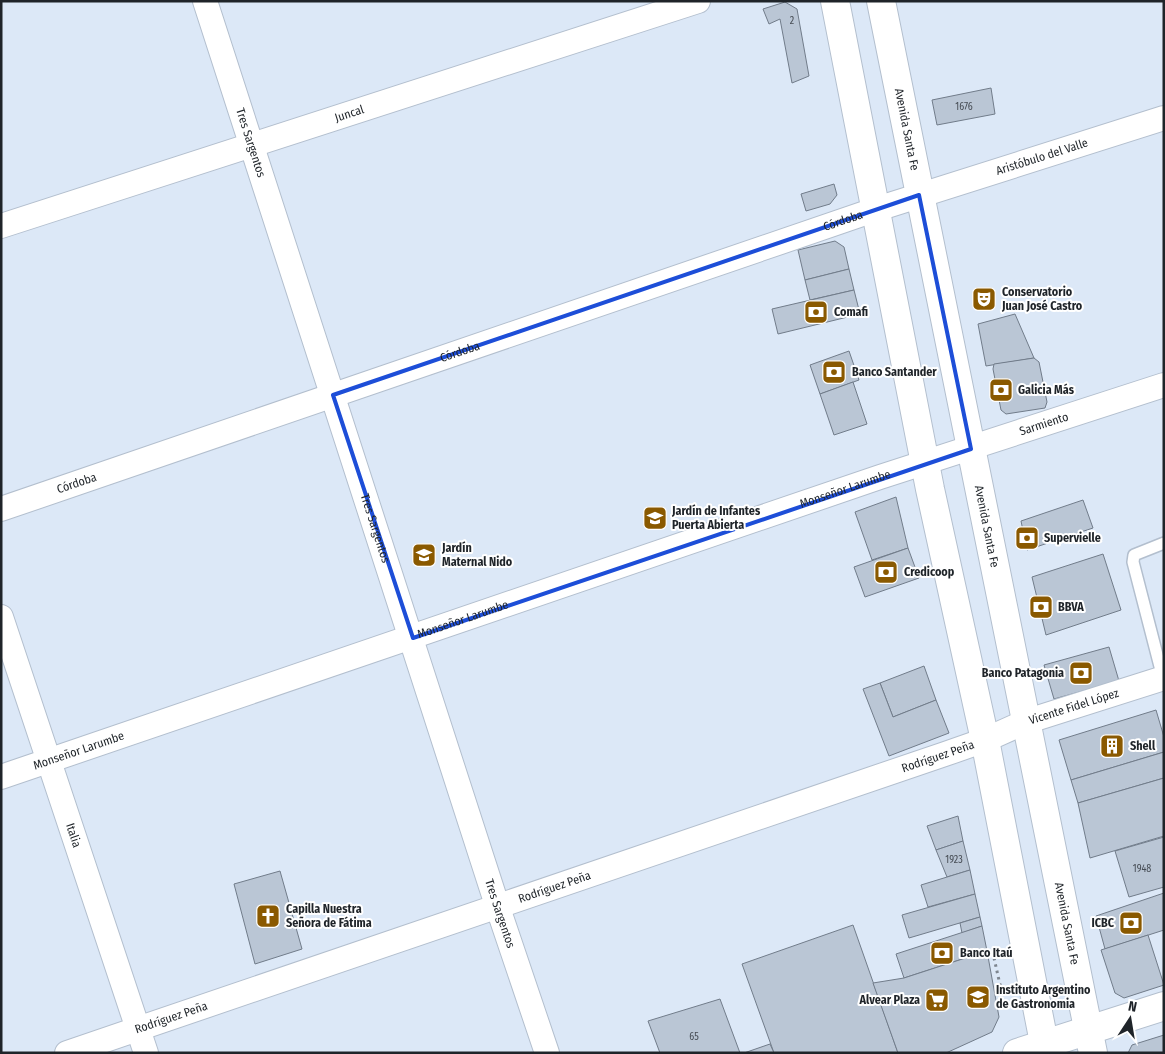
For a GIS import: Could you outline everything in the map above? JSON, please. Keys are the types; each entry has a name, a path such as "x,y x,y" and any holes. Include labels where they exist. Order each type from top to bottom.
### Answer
{"main road":[{"path":"835,1 877,208 925,462 985,740 1044,1048"},
{"name":"Avenida Santa Fe","path":"881,1 1024,722 1090,1041"},
{"path":"1017,1053 1090,1041 1164,1006"}],"street":[{"name":"Tres Sargentos","path":"205,1 498,908 547,1053"},
{"name":"Juncal","path":"1,226 698,1"},
{"name":"Aristóbulo del Valle","path":"919,195 1164,118"},
{"name":"Córdoba","path":"1,508 919,195"},
{"name":"Sarmiento","path":"925,462 971,449 1164,384"},
{"name":"Monseñor Larumbe","path":"1,777 925,462"},
{"name":"Italia","path":"1,617 146,1053"},
{"name":"Vicente Fidel López","path":"985,740 1024,722 1164,678"},
{"name":"Rodríguez Peña","path":"67,1053 498,908 985,740"}],"lane":[{"path":"1164,543 1134,555 1133,562 1164,678"}],"path":[{"path":"994,958 1000,989"}],"highlighted area":[{"path":"919,195 971,449 413,638 333,395"}],"building":[{"path":"785,2 797,9 809,76 792,83 780,19 769,24 763,9"},
{"path":"991,88 995,114 937,125 932,100"},
{"path":"834,184 837,195 830,204 806,211 801,194"},
{"path":"835,241 844,247 849,269 805,280 798,250"},
{"path":"849,269 854,290 810,300 805,280"},
{"name":"Comafi","path":"854,290 860,314 778,334 772,309"},
{"path":"1015,314 1034,358 986,366 978,324"},
{"name":"Banco Santander","path":"849,351 859,380 820,394 810,365"},
{"path":"1034,358 1039,362 1047,402 1045,408 1006,414 1001,410 993,369 994,364"},
{"path":"853,382 867,424 834,435 820,394"},
{"path":"896,497 908,548 872,560 855,512"},
{"path":"1083,500 1093,528 1027,550 1021,521"},
{"name":"Credicoop","path":"908,548 919,578 865,597 854,567"},
{"path":"1103,554 1121,610 1046,635 1032,577"},
{"name":"Banco Patagonia","path":"1109,647 1119,681 1054,699 1044,665"},
{"path":"924,666 936,700 893,717 880,683"},
{"path":"880,683 893,717 936,700 949,733 889,756 863,689"},
{"name":"Shell","path":"1156,710 1164,737 1164,752 1071,780 1059,740"},
{"path":"1164,752 1164,778 1078,803 1071,780"},
{"path":"1164,778 1164,836 1090,858 1078,803"},
{"path":"958,816 963,841 936,850 927,826"},
{"path":"1164,837 1164,887 1129,897 1115,851"},
{"path":"963,841 970,870 947,877 936,850"},
{"path":"970,870 975,894 928,907 921,885"},
{"name":"Capilla Nuestra Señora de Fátima","path":"280,871 302,949 255,964 234,884"},
{"name":"ICBC","path":"1164,893 1164,930 1105,949 1096,916"},
{"path":"975,894 980,917 909,938 902,915"},
{"path":"980,917 982,926 962,933 960,923"},
{"path":"853,925 898,1053 774,1053 742,964"},
{"name":"Banco Itaú","path":"982,926 987,951 904,978 896,954"},
{"path":"1148,935 1164,985 1124,998 1115,993 1101,950"},
{"name":"Alvear Plaza","path":"987,951 999,1017 992,1032 946,1053 898,1053 873,983 904,978"},
{"path":"720,999 740,1053 660,1053 648,1021"},
{"path":"1164,1035 1164,1053 1128,1053 1132,1045"},
{"path":"770,1044 774,1053 744,1053"}],"place":[{"name":"Conservatorio Juan José Castro","path":"984,299"},
{"name":"Comafi","path":"816,312"},
{"name":"Banco Santander","path":"834,372"},
{"name":"Galicia Más","path":"1001,390"},
{"name":"Jardín de Infantes Puerta Abierta","path":"655,518"},
{"name":"Supervielle","path":"1027,538"},
{"name":"Jardín Maternal Nido","path":"424,555"},
{"name":"Credicoop","path":"886,572"},
{"name":"BBVA","path":"1041,607"},
{"name":"Banco Patagonia","path":"1081,673"},
{"name":"Shell","path":"1112,746"},
{"name":"Capilla Nuestra Señora de Fátima","path":"268,916"},
{"name":"ICBC","path":"1131,923"},
{"name":"Banco Itaú","path":"942,953"},
{"name":"Instituto Argentino de Gastronomia","path":"978,997"},
{"name":"Alvear Plaza","path":"937,1000"}]}
